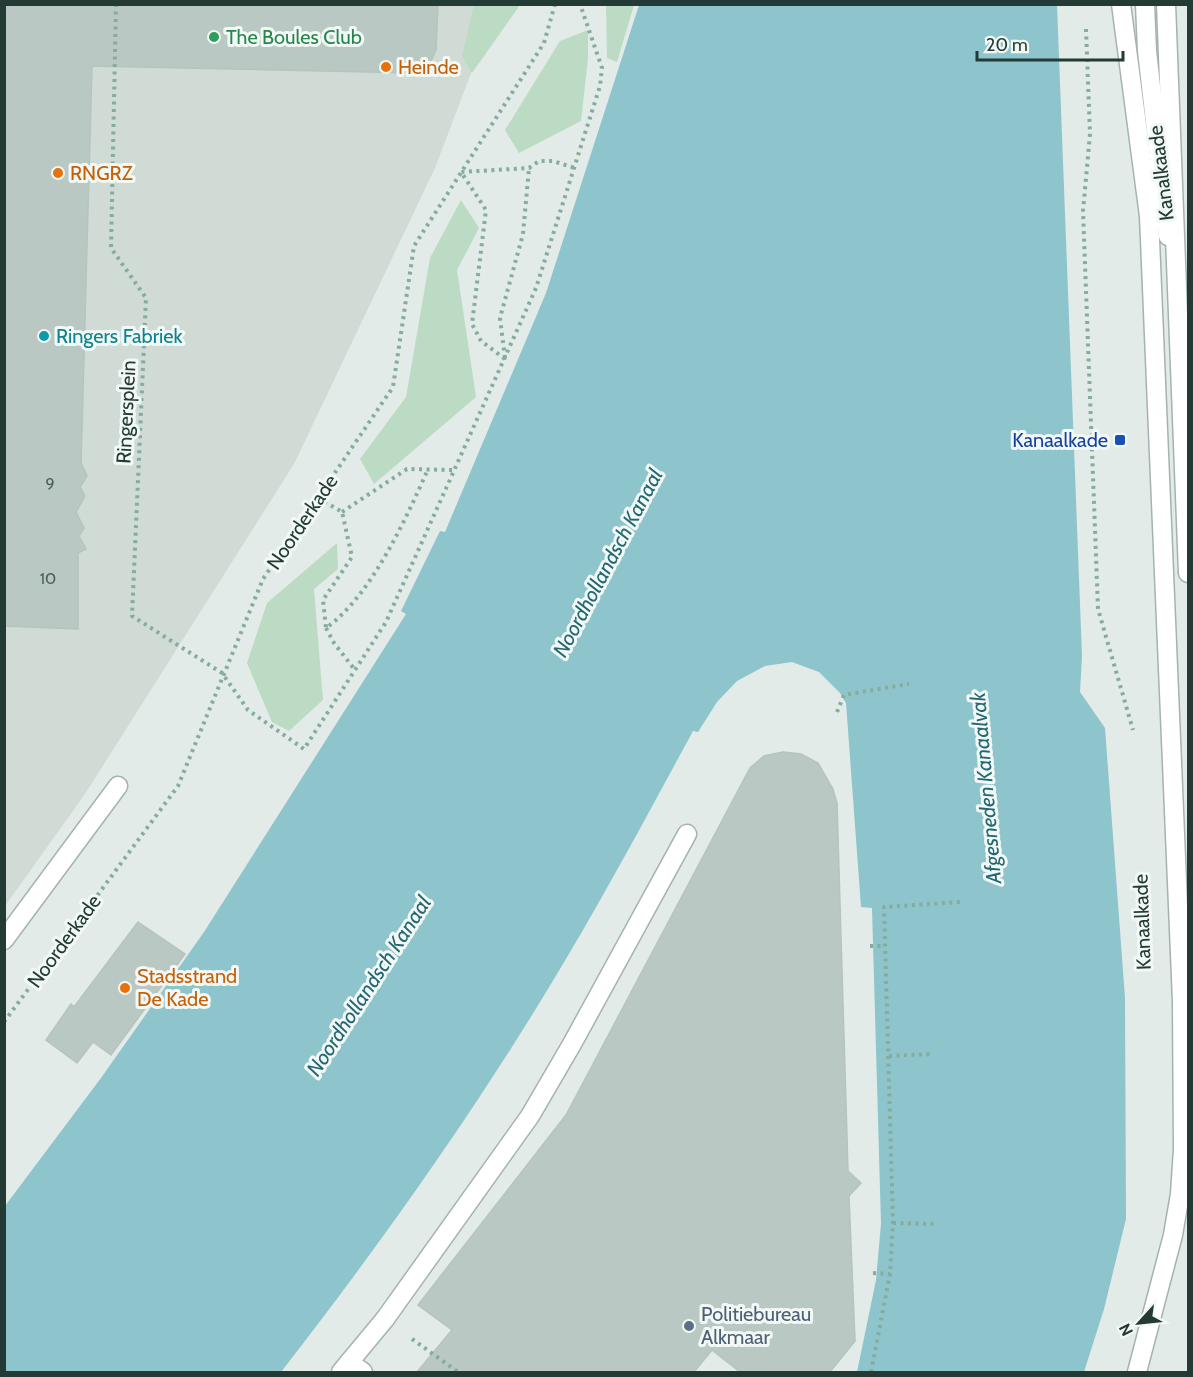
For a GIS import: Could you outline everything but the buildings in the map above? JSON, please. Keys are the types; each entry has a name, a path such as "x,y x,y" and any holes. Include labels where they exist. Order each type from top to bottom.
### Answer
{"street":[{"name":"Kanaalkade","path":"1121,4 1149,216 1182,1035 1183,1149 1180,1194 1173,1235 1137,1372"},
{"name":"Kanalkaade","path":"1144,4 1147,51 1180,342"},
{"path":"1166,4 1188,573"},
{"path":"4,940 118,786"},
{"path":"351,1369 530,1116 687,834"}],"path":[{"name":"Ringersplein","path":"116,4 111,248 146,298 132,616 222,673"},
{"name":"Noorderkade","path":"4,1022 178,786 222,673 263,579 393,387 414,246 544,43 555,4"},
{"path":"222,673 248,710 304,749 386,622 536,288 575,168 600,86 602,68 580,4"},
{"path":"1086,28 1090,134 1083,211 1098,609 1120,677 1135,736"},
{"path":"461,172 530,168 539,161 553,161 575,168"},
{"path":"505,359 500,318 524,234 530,168"},
{"path":"461,172 486,210 472,324 481,340 505,359"},
{"path":"1092,442 1120,440"},
{"path":"342,512 407,469 454,470"},
{"path":"326,628 343,615 371,579 428,469"},
{"path":"318,498 342,512 352,557 323,600 326,628 334,643 355,670"},
{"path":"837,712 844,695 909,684"},
{"path":"871,1372 890,1274 893,1223 884,907 961,902"},
{"path":"870,946 884,946"},
{"path":"889,1056 930,1054"},
{"path":"893,1223 936,1224"},
{"path":"873,1273 890,1274"},
{"path":"385,1319 458,1372"}],"shaded area":[{"path":"5,5 497,5 435,168 294,464 85,794 5,906"}],"green space":[{"path":"474,5 520,5 472,73 462,56"},
{"path":"606,5 634,5 617,62 607,58"},
{"path":"588,30 588,58 581,121 519,153 505,130 560,41"},
{"path":"461,200 479,228 457,270 476,397 374,484 360,459 406,397 430,258"},
{"path":"337,543 338,569 314,589 323,700 289,731 272,722 247,663 267,603"}],"water":[{"path":"639,5 1057,5 1082,656 1080,692 1105,728 1125,998 1126,1219 1104,1309 1084,1372 857,1372 876,1280 881,1224 872,908 861,907 846,703 840,693 819,672 792,662 765,666 737,681 717,702 698,732 693,731 623,860 488,1084 367,1259 281,1372 5,1372 5,1206 101,1078 204,932 406,614 401,611 440,531 445,532 546,293"}],"place":[{"name":"The Boules Club","path":"214,37"},
{"name":"Heinde","path":"386,67"},
{"name":"RNGRZ","path":"58,173"},
{"name":"Ringers Fabriek","path":"44,336"},
{"name":"Kanaalkade","path":"1120,440"},
{"name":"Stadsstrand De Kade","path":"125,988"},
{"name":"Politiebureau Alkmaar","path":"689,1326"}],"water label":[{"name":"Noordhollandsch Kanaal","path":"608,563"},
{"name":"Afgesneden Kanaalvak","path":"986,788"},
{"name":"Noordhollandsch Kanaal","path":"369,986"}]}
